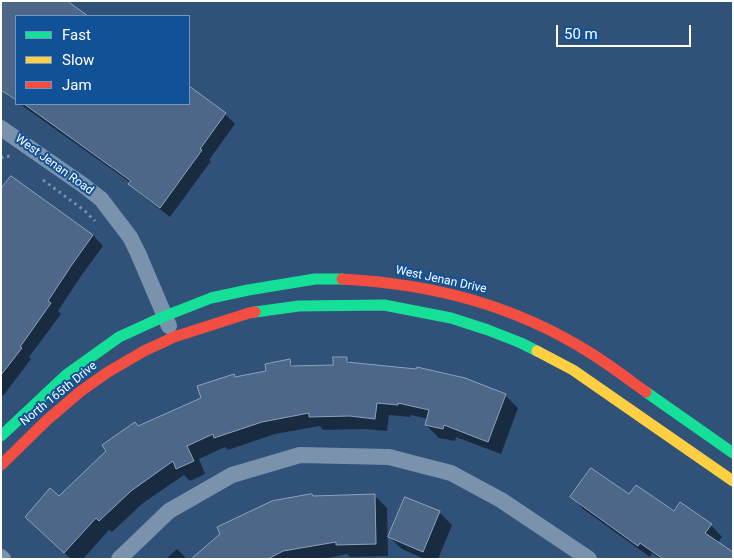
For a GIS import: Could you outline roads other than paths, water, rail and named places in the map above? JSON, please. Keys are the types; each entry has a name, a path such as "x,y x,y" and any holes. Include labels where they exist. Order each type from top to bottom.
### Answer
{"street":[{"name":"West Jenan Road","path":"2,129 101,199 130,237 174,337"},
{"name":"West Jenan Drive","path":"281,284 343,279 370,281 413,286 447,293 496,307 527,319 592,354 733,453"},
{"name":"North 165th Drive","path":"5,431 66,375 119,337 211,298 281,284"},
{"name":"North 165th Drive","path":"1,465 41,425 81,391 108,372 144,351 174,337 249,313 299,306 384,305 451,318 521,342 573,370 733,481"},
{"path":"119,559 169,511 200,493 232,475 300,455 389,457 450,473 501,500 589,559"}]}
